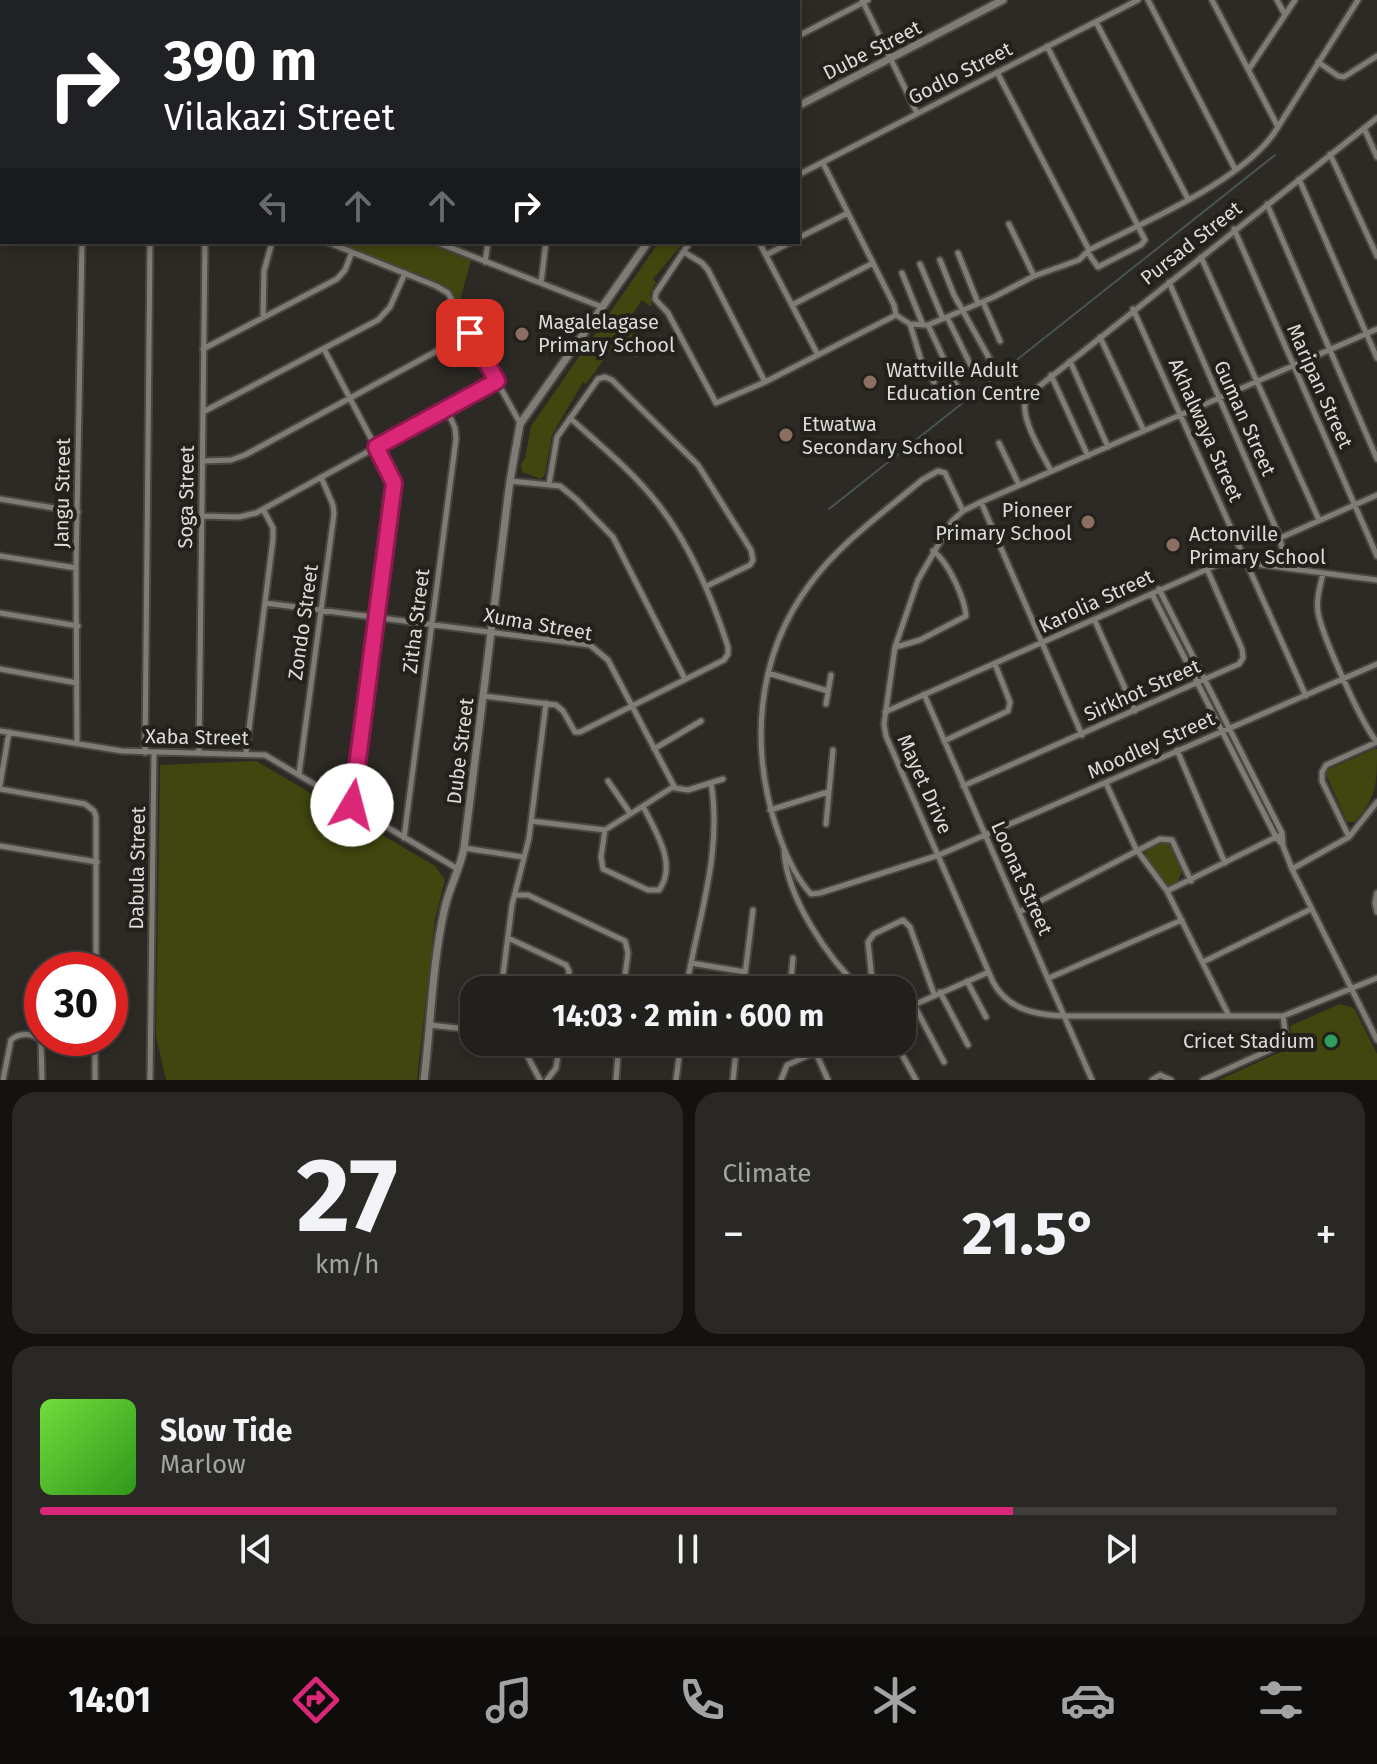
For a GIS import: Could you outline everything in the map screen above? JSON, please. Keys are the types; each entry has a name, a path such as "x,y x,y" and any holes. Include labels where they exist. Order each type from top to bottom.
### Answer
{"street":[{"name":"Dube Street","path":"800,105 1003,0"},
{"name":"Godlo Street","path":"800,174 1138,0"},
{"path":"1148,0 1235,169"},
{"path":"1212,0 1278,127"},
{"path":"1277,0 1285,15"},
{"path":"1248,70 1295,0"},
{"path":"823,163 894,305 896,315 910,324 926,325 1034,276 1079,260 1088,251 1188,199 1263,149 1358,0"},
{"path":"800,35 864,1 917,113"},
{"path":"1096,22 1188,199"},
{"path":"997,72 1098,267 1141,245 1145,240 1139,225 1047,46"},
{"path":"1318,62 1344,77 1377,56"},
{"name":"Pursad Street","path":"1051,471 1024,411 1027,396 1377,118"},
{"path":"1364,128 1377,157"},
{"path":"1330,154 1377,256"},
{"path":"1299,179 1377,358"},
{"path":"1267,204 1377,459"},
{"path":"800,237 848,213"},
{"path":"1009,224 1034,276"},
{"name":"Maripan Street","path":"1234,229 1377,556"},
{"name":"Jangu Street","path":"77,744 76,568 82,244"},
{"path":"145,753 150,244"},
{"name":"Soga Street","path":"199,752 205,244"},
{"path":"263,318 264,271 271,244"},
{"path":"332,244 448,293 520,424 647,244"},
{"path":"441,244 603,307"},
{"path":"485,262 488,244"},
{"path":"541,283 546,244"},
{"path":"689,244 656,293 656,302 668,313 716,403 765,382 896,315"},
{"path":"760,244 818,355"},
{"path":"766,255 787,244"},
{"path":"203,349 337,279 345,270 352,252"},
{"path":"684,252 708,270 765,382"},
{"path":"958,253 1000,341"},
{"path":"1201,257 1319,520"},
{"path":"940,260 954,295 993,365"},
{"path":"792,305 873,263"},
{"path":"920,264 976,376"},
{"path":"203,412 383,316 405,273"},
{"path":"902,273 957,387"},
{"name":"Guman Street","path":"1169,282 1280,538 1286,568"},
{"name":"Akhalwaya Street","path":"1133,309 1306,696"},
{"path":"910,324 921,360 934,382"},
{"name":"Mayet Drive","path":"1377,329 963,511 948,525 918,580 895,647 885,712 886,736 989,972 999,993 1024,1010 1038,1015 1065,1016 1283,1016 1377,978"},
{"path":"203,461 238,458 470,333"},
{"path":"1100,337 1144,431"},
{"path":"324,349 394,483 352,805"},
{"path":"1070,361 1108,447"},
{"path":"1051,375 1088,456"},
{"path":"549,484 557,437 600,377 608,378 619,385 698,465 751,550 753,560 750,565 707,586"},
{"path":"202,516 250,515 497,381"},
{"name":"Zitha Street","path":"404,838 456,439 447,410"},
{"path":"483,696 559,706 577,733 724,660 729,651 707,586 657,502 570,418"},
{"name":"Dube Street","path":"424,1080 443,916 464,848 510,481 520,424"},
{"path":"999,443 1019,485"},
{"path":"849,976 829,954 805,914 784,861 783,846 770,810 762,770 760,735 768,673 778,642 799,599 831,558 863,528 922,480 938,471 948,475 963,511"},
{"name":"Zondo Street","path":"299,774 334,509 321,477"},
{"path":"510,481 549,484 566,490 613,537 685,679"},
{"path":"1280,538 1377,495"},
{"path":"0,499 78,512"},
{"path":"981,502 1082,735"},
{"path":"246,753 274,532 263,509"},
{"path":"895,647 920,640 966,616 946,563 933,551"},
{"path":"0,556 76,568"},
{"name":"Karolia Street","path":"885,712 1224,563 1247,563 1377,580"},
{"name":"Sirkhot Street","path":"963,786 1239,664 1243,654 1207,569"},
{"path":"1323,573 1318,593 1318,616 1368,730 1377,742 1326,765 1322,772 1322,781 1349,837"},
{"path":"1159,589 1230,728 1292,869 1377,1040"},
{"path":"1152,594 1279,835"},
{"name":"Xuma Street","path":"265,603 578,643 596,648 608,660 673,787"},
{"path":"0,613 78,626"},
{"path":"1095,621 1135,711"},
{"path":"944,741 1008,711 1010,702 995,664"},
{"name":"Moodley Street","path":"783,846 808,892 814,894 939,855 1377,664"},
{"path":"0,669 77,683"},
{"path":"768,673 828,691"},
{"path":"826,704 831,675"},
{"name":"Loonat Street","path":"924,694 1091,1078"},
{"path":"503,976 531,821 546,703"},
{"path":"654,749 701,721"},
{"name":"Xaba Street","path":"0,731 145,753 265,755 459,870"},
{"path":"9,732 0,787 89,806 96,817 96,952"},
{"path":"826,824 833,750"},
{"path":"1177,750 1225,863"},
{"name":"Dabula Street","path":"150,1080 154,753"},
{"path":"531,821 605,830 673,787 688,790 723,779"},
{"path":"608,781 630,813"},
{"path":"689,976 704,911 713,849 711,783"},
{"path":"1106,783 1136,849 1167,891 1229,1016"},
{"path":"770,810 828,792"},
{"path":"1292,869 1349,837 1377,802"},
{"path":"605,830 601,857 603,869 648,890 659,890 663,884 666,853 643,806"},
{"path":"1167,891 1279,835"},
{"path":"1019,912 1160,839 1172,840 1191,881"},
{"path":"0,846 97,862"},
{"path":"464,848 523,857"},
{"path":"1377,893 1377,912"},
{"path":"516,895 528,895 625,941 628,953 625,976"},
{"path":"1203,962 1311,909"},
{"path":"745,976 753,910"},
{"path":"871,976 867,950 870,939 886,926 903,920 910,927 937,993 968,1045"},
{"path":"1049,978 1182,920"},
{"path":"508,938 566,965 568,976"},
{"path":"791,976 793,958"},
{"path":"691,963 745,972"},
{"path":"916,1004 989,972"},
{"path":"967,981 986,1017"},
{"path":"916,1009 944,1062"},
{"path":"1203,1080 1283,1044 1286,1038 1283,1016"},
{"path":"430,1025 460,1028"},
{"path":"3,1080 11,1040 23,1034 36,1036 41,1041 42,1080"},
{"path":"95,1056 95,1080"},
{"path":"527,1056 540,1080"},
{"path":"547,1080 555,1072 558,1056"},
{"path":"616,1080 618,1056"},
{"path":"676,1080 679,1056"},
{"path":"733,1080 736,1056"},
{"path":"781,1080 787,1065 807,1056"},
{"path":"818,1056 828,1080"},
{"path":"903,1056 916,1080"},
{"path":"1152,1080 1160,1075 1171,1080"},
{"path":"1081,1080 1091,1078"}],"green space":[{"path":"341,244 432,244 471,260 460,300 457,302 452,292 440,283"},
{"path":"658,244 682,244 653,279 656,282 650,294 652,307 642,300 627,322 647,347 636,358 616,343 586,384 583,382 552,435 545,474 541,479 522,472 521,464 525,459 531,426"},
{"path":"1377,749 1377,771 1374,789 1362,814 1354,822 1347,822 1327,770"},
{"path":"256,761 435,866 445,880 435,919 417,1080 166,1080 156,1036 160,765"},
{"path":"1164,842 1169,844 1182,872 1178,881 1170,886 1165,884 1145,857 1147,849"},
{"name":"Cricet Stadium","path":"1340,1004 1354,1008 1377,1054 1377,1080 1219,1080 1289,1048 1292,1040 1290,1026"}],"waterway":[{"path":"829,509 1275,155"}],"place":[{"name":"Magalelagase Primary School","path":"522,334"},
{"name":"Wattville Adult Education Centre","path":"870,382"},
{"name":"Etwatwa Secondary School","path":"786,435"},
{"name":"Pioneer Primary School","path":"1088,522"},
{"name":"Actonville Primary School","path":"1173,545"},
{"name":"Cricet Stadium","path":"1331,1041"}],"route":[{"path":"352,805 394,483 376,447 497,381 470,333"}]}
